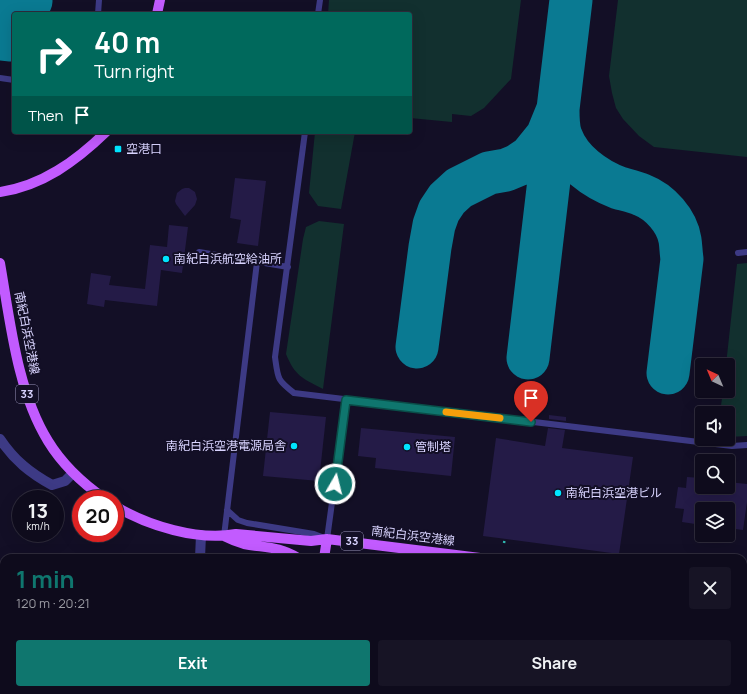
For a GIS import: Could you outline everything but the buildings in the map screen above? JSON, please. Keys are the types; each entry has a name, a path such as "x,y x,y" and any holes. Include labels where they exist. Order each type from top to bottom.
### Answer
{"main road":[{"path":"152,12 153,0"},
{"path":"157,12 160,0"},
{"path":"0,192 29,185 48,177 70,164 90,148 104,134"},
{"name":"南紀白浜空港線","path":"0,263 16,351 29,400 38,422 48,441 59,457 73,473 92,490"},
{"name":"南紀白浜空港線","path":"124,511 146,522 201,535 224,536 236,534 311,541 327,539 448,554"},
{"name":"南紀白浜空港線","path":"224,536 243,544 279,548 291,554"},
{"path":"325,554 327,539"}],"street":[{"path":"0,439 19,462 35,476 52,485 65,481 73,473"},
{"path":"200,554 201,535"}],"lane":[{"path":"98,12 99,0"},
{"path":"318,12 320,0"},
{"path":"0,78 12,80"},
{"path":"305,134 275,357 277,377 282,384 294,393 732,446 747,445"},
{"path":"199,252 288,267"},
{"path":"738,253 747,252"},
{"path":"224,536 257,262"},
{"path":"227,510 238,520 247,523 314,534 327,539 346,400"}],"path":[{"path":"504,543 505,538"}],"green space":[{"path":"329,0 521,0 511,79 484,108 471,116 452,114 452,122 412,118 412,12 328,12"},
{"path":"618,0 747,0 747,157 654,147 639,136 623,119 616,108 609,76"},
{"path":"315,134 355,134 341,209 318,206 309,193"},
{"path":"319,221 344,224 323,389 300,376 289,361 286,354 303,239 306,227"},
{"path":"747,263 747,436 735,437 735,406 721,406 722,398 735,398 735,358 727,358 737,264"}],"taxiway":[{"path":"8,0 31,1"},
{"path":"417,347 430,247 434,225 439,211 447,199 459,188 489,173 506,170 518,165 530,157 547,136 558,109 571,0"},
{"path":"0,39 11,40"},
{"path":"558,109 561,136 570,153 577,161 601,180 619,188 642,195 655,202 667,213 678,233 682,259 668,373"},
{"path":"528,358 556,121"}],"slow traffic":[{"path":"446,412 500,418"}],"place":[{"name":"空港口","path":"118,149"},
{"name":"南紀白浜航空給油所","path":"166,259"},
{"name":"南紀白浜空港電源局舎","path":"294,446"},
{"name":"管制塔","path":"407,447"},
{"name":"南紀白浜空港ビル","path":"558,493"}],"route":[{"path":"335,484 346,400 531,422"}]}
